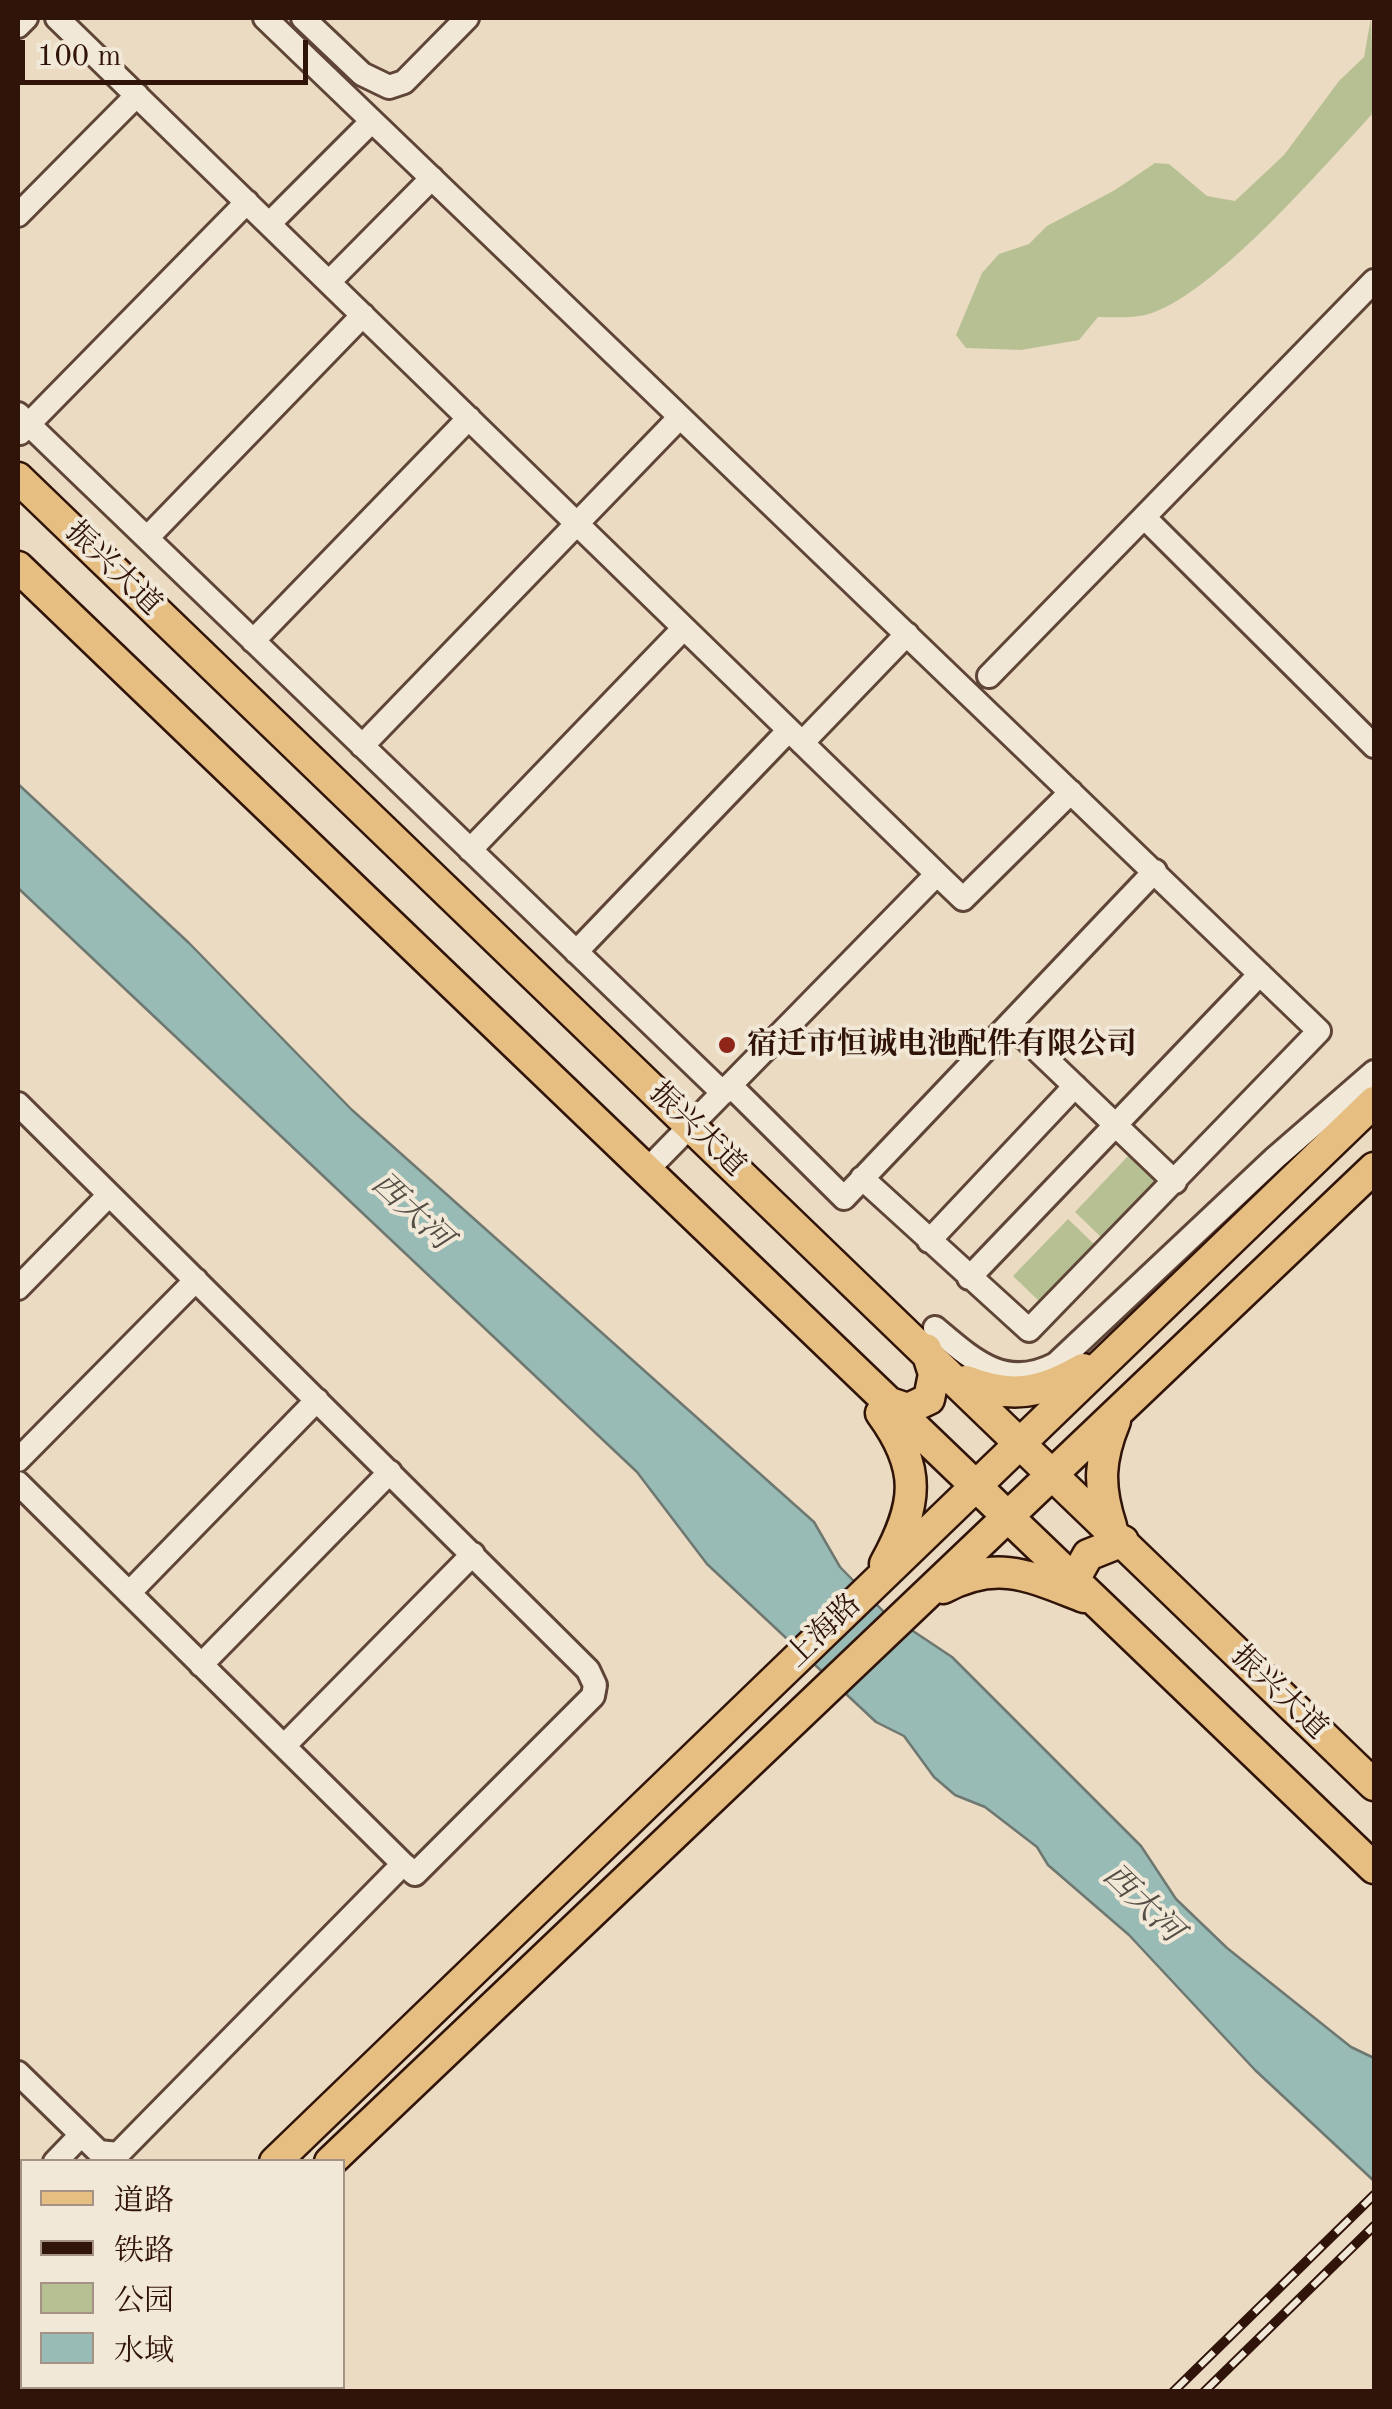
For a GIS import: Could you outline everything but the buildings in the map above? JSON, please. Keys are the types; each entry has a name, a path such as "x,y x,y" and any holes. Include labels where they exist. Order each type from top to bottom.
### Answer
{"main road":[{"name":"振兴大道","path":"18,478 692,1124 931,1339 954,1376 1374,1785"},
{"name":"振兴大道","path":"18,568 1374,1868"},
{"name":"上海路","path":"278,2159 1374,1102"},
{"name":"上海路","path":"333,2159 1374,1168"},
{"path":"890,1404 908,1409 930,1399 934,1374 931,1339"},
{"path":"954,1376 992,1392 1021,1394 1053,1386 1120,1347"},
{"path":"834,1350 905,1446 910,1468 904,1521 874,1583"},
{"path":"1077,1388 1088,1412 1099,1418 1118,1414"},
{"path":"1074,1580 1088,1555 1118,1535 1099,1478 1102,1453 1118,1414"},
{"path":"910,1548 923,1556 932,1572 923,1599"},
{"path":"923,1599 971,1574 1003,1571 1029,1575 1096,1601"}],"lane":[{"path":"18,26 26,18"},
{"path":"57,18 963,899 1070,792"},
{"path":"264,18 1319,1031 1035,1327 1020,1326 862,1178"},
{"path":"302,18 362,74 389,87 404,82 467,18"},
{"path":"18,215 136,95"},
{"path":"269,224 372,121"},
{"path":"329,282 432,178"},
{"path":"247,202 21,425 146,538 576,952 844,1198 1155,872"},
{"path":"989,676 1374,281"},
{"path":"146,538 363,316"},
{"path":"362,746 680,417"},
{"path":"253,641 469,418"},
{"path":"1144,518 1374,746"},
{"path":"470,850 684,628"},
{"path":"576,952 906,634"},
{"path":"647,1170 937,874"},
{"path":"970,1278 1260,974"},
{"path":"1010,1024 1175,1182"},
{"path":"931,1339 996,1373 1014,1378 1056,1364 1275,1158 1374,1072"},
{"path":"930,1241 1075,1086"},
{"path":"18,1104 579,1659 595,1684 593,1696 415,1874 18,1483"},
{"path":"18,1288 109,1195"},
{"path":"18,1460 196,1280"},
{"path":"129,1593 317,1400"},
{"path":"202,1665 390,1472"},
{"path":"284,1746 473,1554"},
{"path":"18,2072 104,2156 118,2154 403,1864"},
{"path":"58,2159 81,2136"}],"green space":[{"path":"1371,18 1374,112 1269,224 1208,279 1152,313 1098,317 1079,340 1021,350 966,348 956,335 982,273 999,254 1029,244 1047,226 1115,190 1155,163 1169,164 1207,196 1235,201 1284,155 1339,81 1364,57"},
{"path":"1129,1155 1157,1182 1103,1239 1075,1212"},
{"path":"1068,1219 1096,1246 1041,1303 1013,1276"}],"water":[{"name":"西大河","path":"18,784 189,943 352,1110 814,1522 840,1567 883,1611 952,1657 1141,1846 1176,1899 1227,1948 1351,2047 1374,2058 1374,2181 1255,2070 1129,1935 1048,1865 1037,1847 985,1807 955,1795 934,1777 904,1736 876,1722 707,1564 637,1472 18,888"}],"railway":[{"path":"1173,2392 1374,2195"},
{"path":"1204,2392 1374,2226"}],"place":[{"name":"宿迁市恒诚电池配件有限公司","path":"727,1045"}]}
